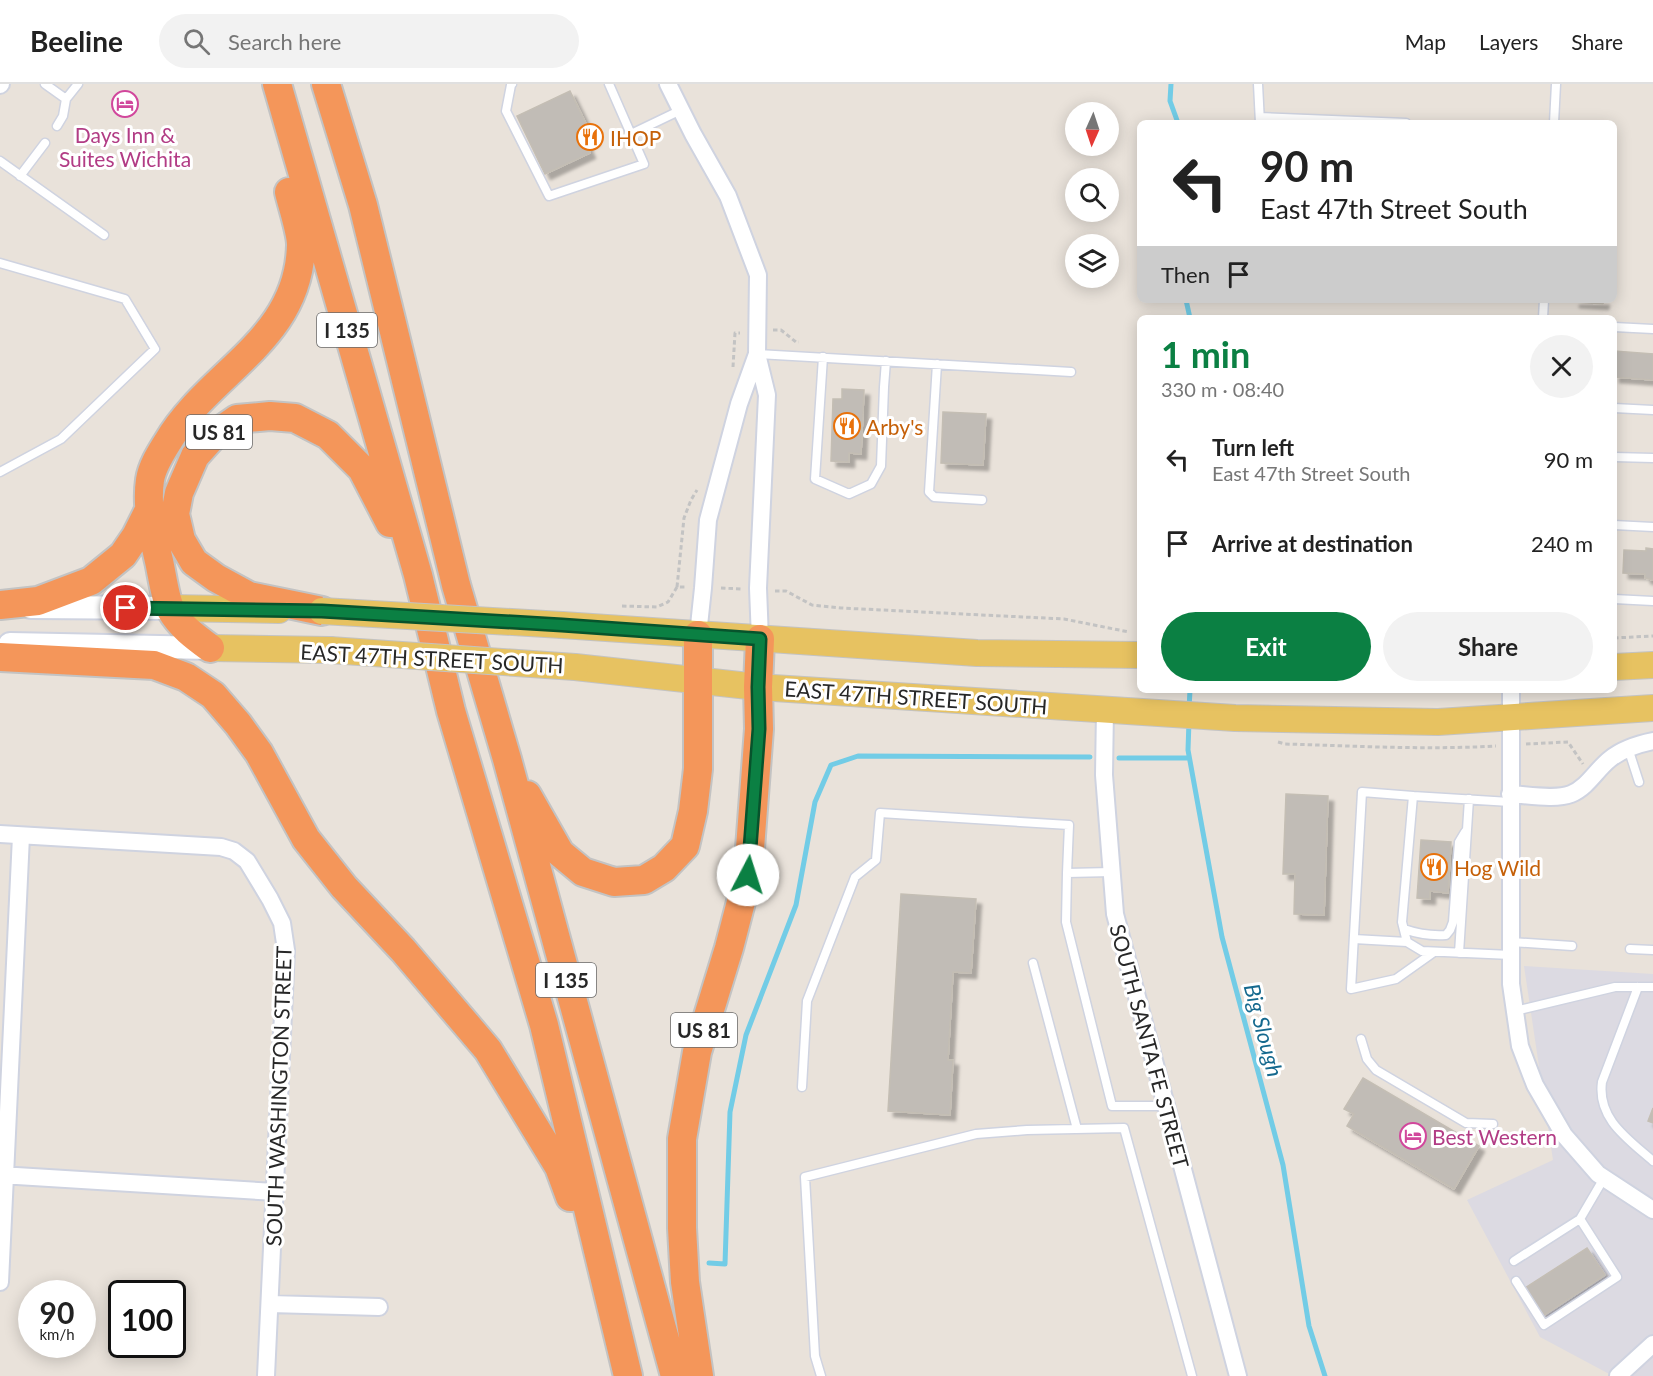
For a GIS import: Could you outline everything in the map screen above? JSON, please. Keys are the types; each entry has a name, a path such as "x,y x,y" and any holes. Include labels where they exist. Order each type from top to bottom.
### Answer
{"highway":[{"path":"210,648 194,637 170,608 149,510 150,479 159,456 177,425 263,339 281,316 295,284 301,243 267,84"},
{"name":"I 135","path":"277,84 418,575 451,711 543,1025 628,1376"},
{"name":"I 135","path":"326,84 363,205 456,585 507,759 675,1376"},
{"name":"US 81","path":"322,611 249,596 232,588 194,562 181,540 175,514 179,493 195,456 214,435 237,418 270,416 296,418 328,435 362,469 418,575"},
{"path":"0,606 38,601 91,581 123,555 149,510"},
{"path":"507,759 560,853 583,872 614,882 644,880 663,868 685,846 693,811 698,769 698,635"},
{"name":"US 81","path":"699,1376 685,1282 682,1228 682,1139 697,1052 729,948 748,875 759,729 760,639"},
{"path":"0,657 154,665 186,677 213,695 259,753 306,840 344,887 403,950 488,1050 560,1167 616,1321"}],"main road":[{"name":"EAST 47TH STREET SOUTH","path":"0,606 322,611 977,653 1137,648"},
{"name":"EAST 47TH STREET SOUTH","path":"0,644 330,651 576,667 758,687 1235,717 1438,722 1653,708"},
{"path":"1617,667 1653,665"}],"street":[{"path":"668,84 728,196 758,275 757,354 767,395 758,590 760,639"},
{"path":"698,635 708,520 739,404 757,354"},
{"path":"1511,693 1511,984 1520,1046 1535,1085 1564,1135 1598,1174 1653,1210"},
{"name":"SOUTH SANTA FE STREET","path":"1105,709 1104,775 1115,914 1238,1376"},
{"path":"1510,798 1570,795 1583,787 1610,759 1628,748 1653,741"},
{"name":"SOUTH WASHINGTON STREET","path":"0,834 221,847 234,851 247,861 282,923 286,950 266,1376"},
{"path":"0,1282 3,1175 21,836"},
{"path":"3,1175 275,1192"},
{"path":"270,1304 378,1307"},
{"path":"1618,1376 1653,1344"}],"lane":[{"path":"45,84 66,99"},
{"path":"57,126 63,116 66,99 78,84"},
{"path":"512,84 506,111 549,196 644,164 609,84"},
{"path":"1258,84 1260,120"},
{"path":"1554,120 1556,84"},
{"path":"631,134 681,110"},
{"path":"20,176 45,143"},
{"path":"0,161 104,235"},
{"path":"0,263 125,299 155,349 61,439 0,472"},
{"path":"1617,327 1653,329"},
{"path":"757,354 1071,372"},
{"path":"823,357 814,479 849,494 871,484 881,466 886,361"},
{"path":"937,364 929,492 934,497 982,500"},
{"path":"1617,408 1653,410"},
{"path":"1617,457 1653,458"},
{"path":"1617,525 1653,527"},
{"path":"1617,599 1653,601"},
{"path":"1628,748 1639,782"},
{"path":"1434,952 1396,979 1351,989 1362,792 1469,799 1510,798"},
{"path":"1407,942 1402,922 1413,796"},
{"path":"1459,953 1469,799"},
{"path":"802,1087 807,1001 855,877 876,860 880,813 1068,825 1066,922 1112,1106 1166,1106"},
{"path":"1404,929 1416,934 1439,935 1446,934 1450,930 1455,912 1459,842 1467,830"},
{"path":"1067,873 1112,872"},
{"path":"1354,939 1407,942 1422,951 1459,953 1572,946"},
{"path":"1630,949 1653,950"},
{"path":"1033,963 1077,1129"},
{"path":"1515,1011 1615,987 1653,987"},
{"path":"1638,987 1602,1082 1600,1094 1609,1119 1653,1161"},
{"path":"1361,1039 1367,1059 1376,1070 1466,1123 1493,1124"},
{"path":"821,1376 815,1356 805,1178 976,1134 1124,1128 1192,1376"},
{"path":"1514,1262 1580,1219 1604,1178"},
{"path":"1516,1281 1544,1325 1617,1277 1580,1219"}],"path":[{"path":"614,606 657,607 668,602 677,587 786,591 812,605 1064,619 1137,648"},
{"path":"1617,638 1653,636"},
{"path":"1275,741 1285,744 1461,748 1568,742 1584,765"}],"shaded area":[{"path":"1524,966 1653,974 1653,1376 1613,1376 1540,1337 1467,1200 1553,1160"}],"building":[{"path":"570,91 594,140 586,144 590,153 545,174 517,116"},
{"path":"1617,351 1653,354 1653,380 1617,377"},
{"name":"Arby's","path":"842,389 864,390 861,454 849,453 849,462 831,461 833,399 842,399"},
{"path":"943,412 986,414 983,465 941,463"},
{"path":"1646,548 1653,549 1653,580 1645,578 1645,574 1623,573 1624,550 1646,551"},
{"path":"1286,794 1328,796 1324,915 1294,914 1295,874 1283,874"},
{"name":"Hog Wild","path":"1421,840 1451,842 1448,893 1430,891 1430,899 1417,898"},
{"path":"901,894 976,899 971,973 953,972 948,1060 953,1060 950,1115 888,1111"},
{"name":"Best Western","path":"1363,1078 1479,1146 1454,1189 1347,1126 1354,1114 1344,1109"},
{"path":"1653,1108 1653,1123 1648,1121"},
{"path":"1587,1248 1605,1275 1543,1316 1525,1288"}],"waterway":[{"name":"Big Slough","path":"1171,84 1170,101 1177,120"},
{"name":"Big Slough","path":"1187,303 1189,315"},
{"name":"Big Slough","path":"1189,709 1190,693"},
{"name":"Big Slough","path":"1189,721 1188,750 1222,937 1283,1165 1309,1326 1325,1376"},
{"path":"709,1263 725,1264 730,1112 746,1035 796,905 815,802 831,765 858,756 1090,757"},
{"path":"1119,758 1189,758"}],"place":[{"name":"Days Inn & Suites Wichita","path":"125,104"},
{"name":"IHOP","path":"590,137"},
{"name":"Arby's","path":"847,426"},
{"name":"Hog Wild","path":"1434,867"},
{"name":"Best Western","path":"1413,1136"}],"route":[{"path":"126,608 322,611 760,639 759,729 748,875"}]}
